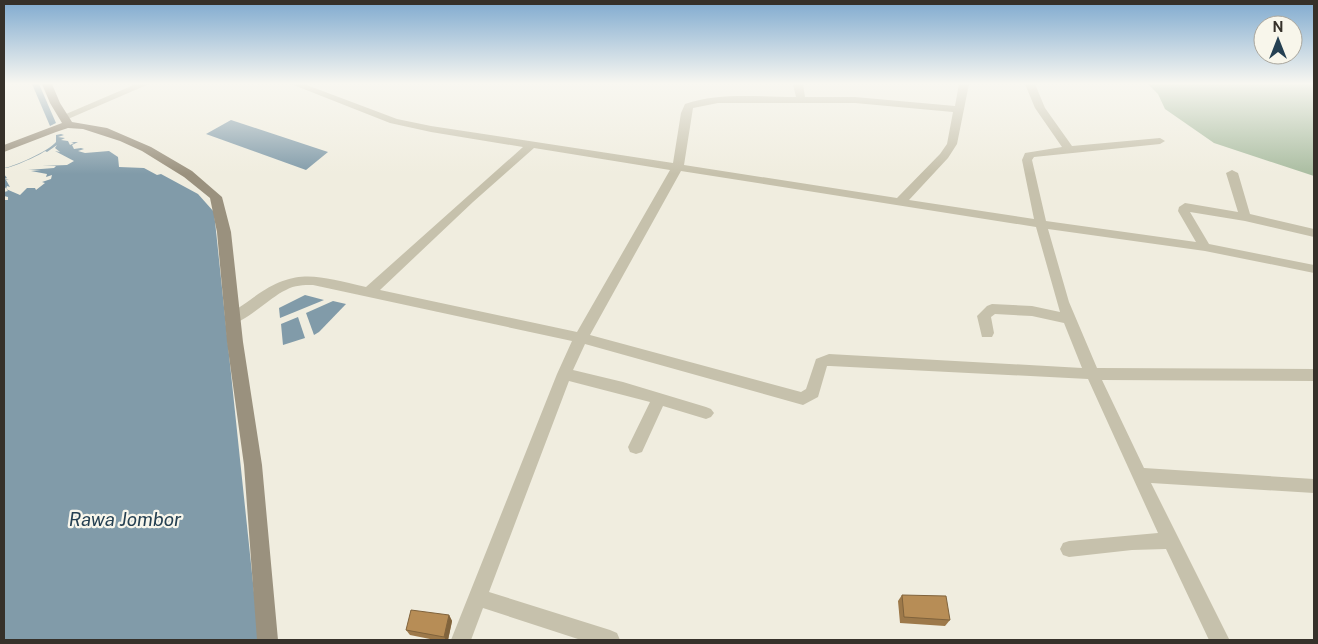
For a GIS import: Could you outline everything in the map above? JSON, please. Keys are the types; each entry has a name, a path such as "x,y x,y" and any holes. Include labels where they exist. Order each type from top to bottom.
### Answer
{"street":[{"path":"63,114 67,121 123,136 196,180 216,197 224,232 233,320 253,465 268,640"},
{"path":"4,149 81,114"},
{"path":"376,114 394,121 531,145 678,166 1042,224 1205,247 1314,269"},
{"path":"461,640 564,374 581,338 678,166 686,114"},
{"path":"900,201 949,150 955,137 959,114"},
{"path":"1044,114 1069,149"},
{"path":"1160,142 1069,149 1034,154 1027,157 1042,224 1069,319 1138,475 1219,640"},
{"path":"368,293 469,199 531,145"},
{"path":"1232,172 1246,217"},
{"path":"1205,247 1184,208 1192,207 1246,217 1314,233"},
{"path":"233,320 279,287 295,280 328,283 581,338 802,399 813,394 821,363 829,360 1093,374 1314,375"},
{"path":"988,333 984,316 992,308 1032,311 1069,319"},
{"path":"564,374 706,413"},
{"path":"636,447 659,399"},
{"path":"1138,475 1314,486"},
{"path":"1069,549 1132,542 1172,541"},
{"path":"477,597 610,640"}],"green space":[{"path":"1172,114 1314,114 1314,176 1214,143"}],"water":[{"path":"45,114 52,114 56,123 50,126"},
{"path":"231,120 328,152 306,170 206,134"},
{"name":"Rawa Jombor","path":"61,134 64,135 58,137 65,138 61,140 68,141 70,145 74,143 71,142 78,142 72,145 74,149 84,149 78,151 85,153 109,151 118,157 119,167 144,168 157,175 161,174 198,194 214,212 259,640 4,640 4,200 8,200 8,197 4,196 4,192 8,191 7,189 20,195 27,188 35,188 36,190 45,183 42,182 51,179 52,175 46,177 47,174 31,171 41,170 28,170 54,168 56,166 42,166 67,165 74,161 55,151 60,152 55,148 57,145 47,152 45,151 19,164 4,168 24,161 47,149 56,142 56,135"},
{"path":"4,179 9,180 6,180 10,187 7,186 6,189 4,186"},
{"path":"305,295 324,300 280,318 279,308"},
{"path":"333,301 346,304 314,335 306,313"},
{"path":"298,317 305,338 283,345 281,324"}],"building":[{"path":"902,595 946,596 950,620 904,617"},
{"path":"411,610 449,615 444,637 406,630"}]}
